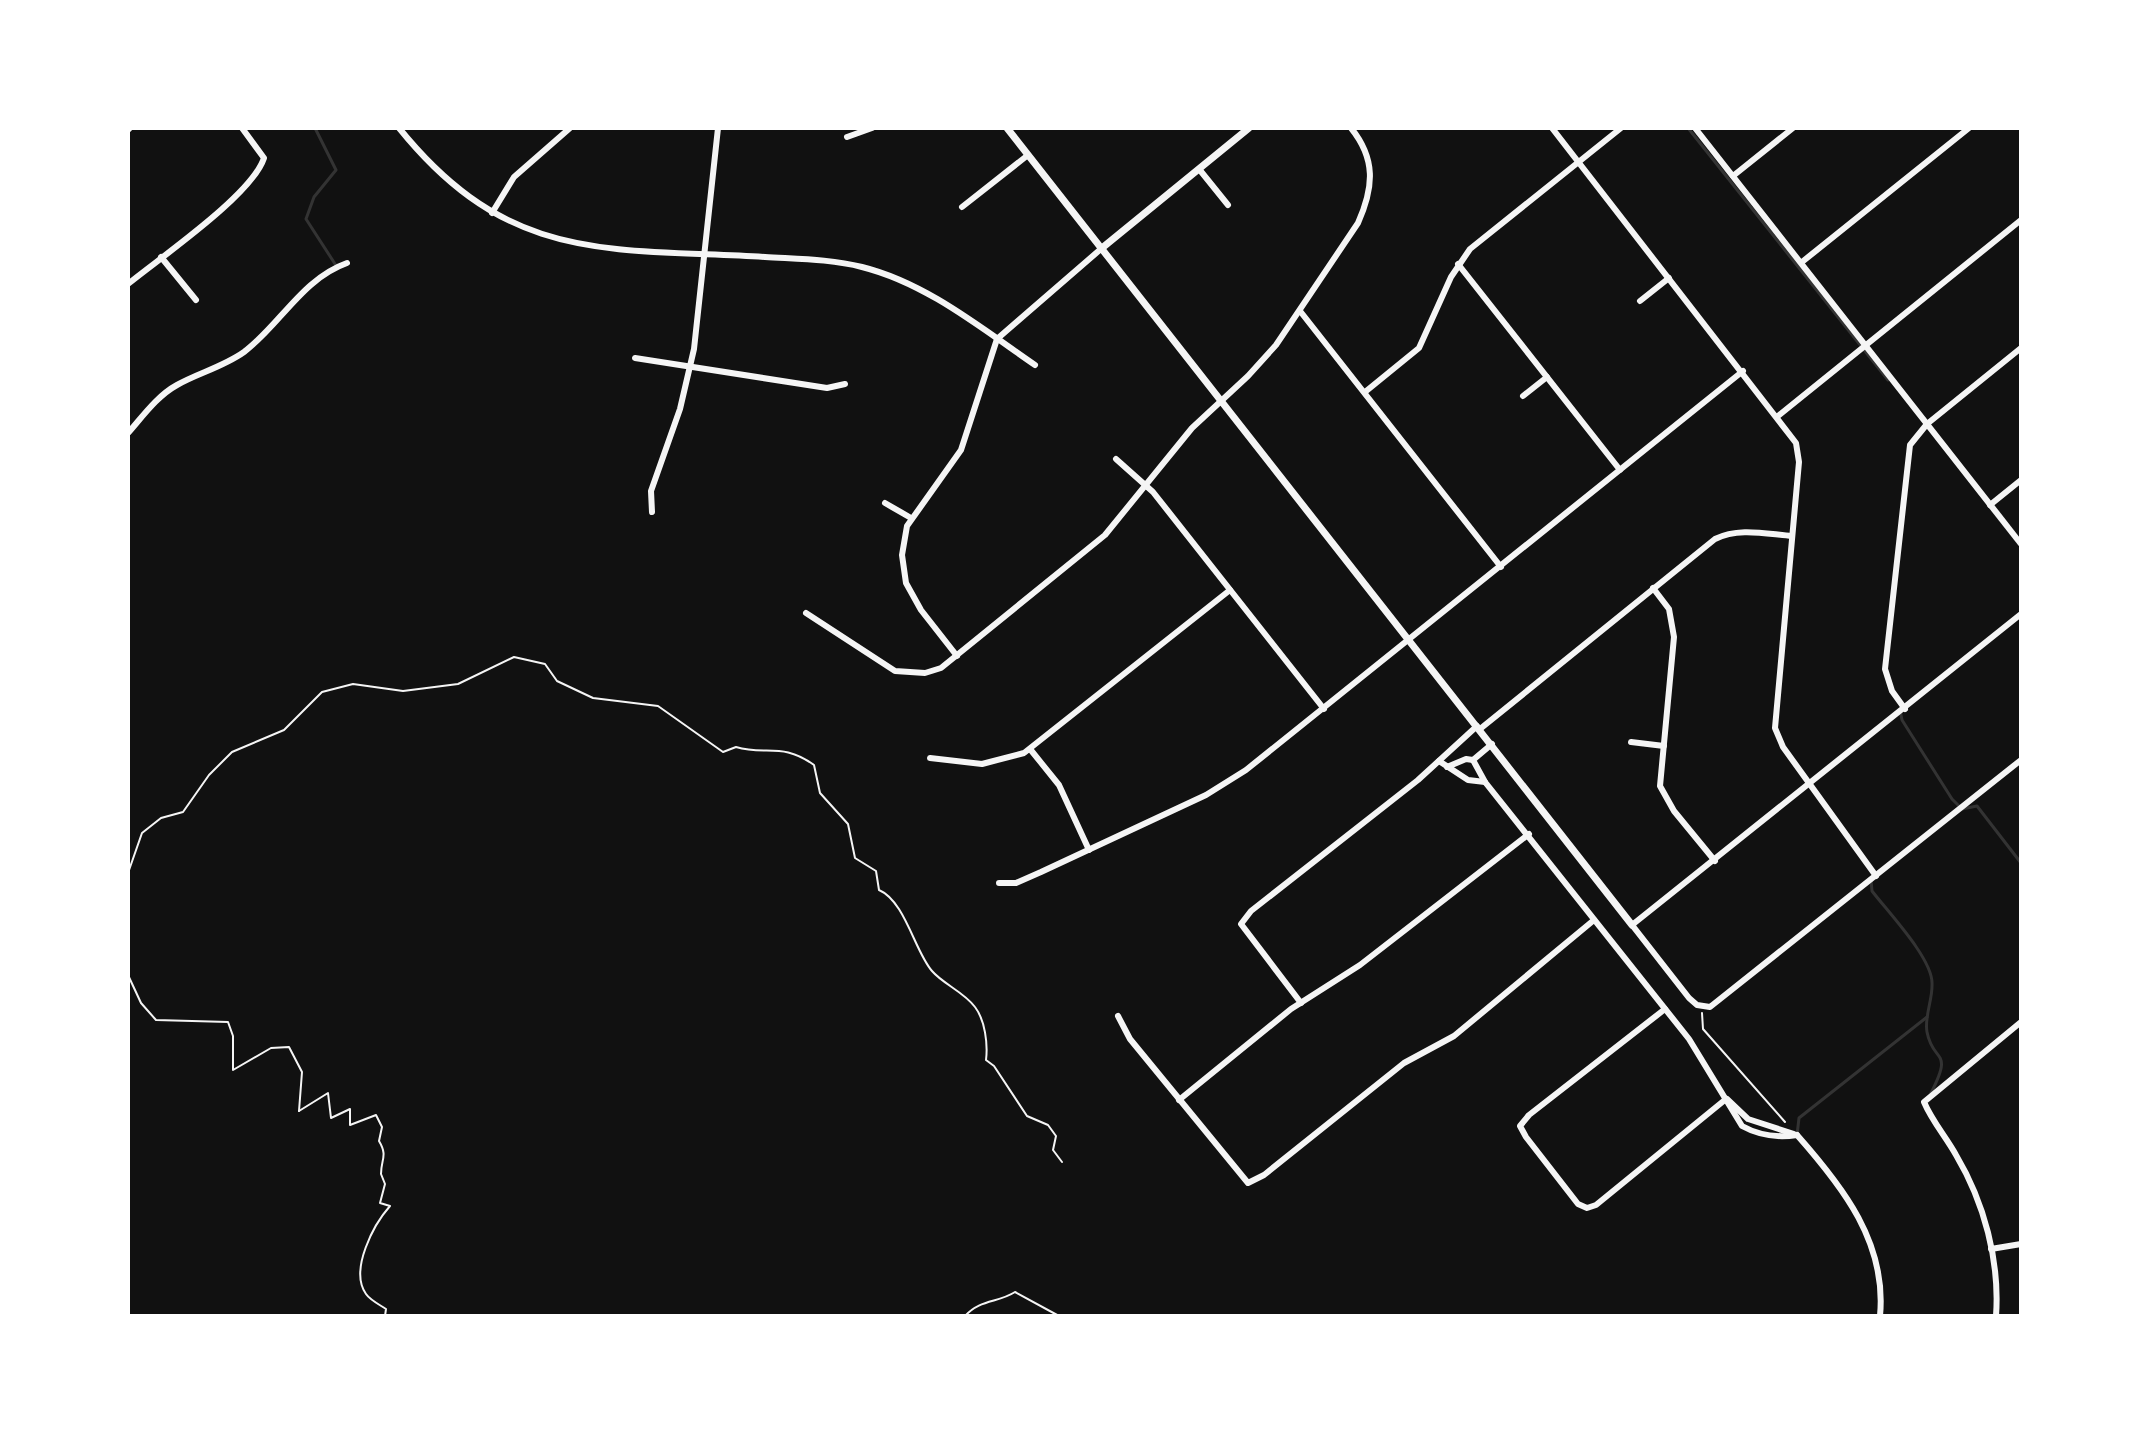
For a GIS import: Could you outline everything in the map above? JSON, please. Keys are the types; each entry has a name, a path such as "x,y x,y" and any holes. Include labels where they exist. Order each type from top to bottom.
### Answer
{"street":[{"path":"128,284 243,190 260,170 264,158 242,128"},
{"path":"492,213 514,177 570,128"},
{"path":"652,512 651,491 690,368 706,254 718,128"},
{"path":"847,137 872,128"},
{"path":"1007,128 1689,998 1703,1007 1717,1002 2021,760"},
{"path":"957,656 921,610 906,583 902,555 911,518 961,450 997,339 1249,128"},
{"path":"806,613 895,671 925,673 957,656 1093,545 1192,428 1267,355 1358,223 1368,201 1370,159 1351,128"},
{"path":"1552,128 1778,416 1799,452 1774,721 1783,747 1876,876"},
{"path":"1365,392 1419,348 1458,264 1470,249 1621,128"},
{"path":"1695,128 2021,544"},
{"path":"1733,176 1793,128"},
{"path":"1802,262 1969,128"},
{"path":"403,129 442,175 492,213 547,237 575,244 828,261 885,274 919,289 1035,365"},
{"path":"962,207 1028,155"},
{"path":"1199,169 1228,205"},
{"path":"1778,416 2021,220"},
{"path":"161,257 196,300"},
{"path":"128,433 175,386 239,355 305,291 347,263"},
{"path":"1458,264 1620,470"},
{"path":"1640,301 1669,278"},
{"path":"1300,311 1501,567"},
{"path":"1905,709 1887,681 1885,669 1910,445 1927,424 2021,348"},
{"path":"635,358 827,388 845,384"},
{"path":"999,883 1016,883 1215,791 1324,709 1743,371"},
{"path":"1523,396 1547,377"},
{"path":"1116,459 1146,484 1324,709"},
{"path":"1990,505 2021,480"},
{"path":"885,503 911,518"},
{"path":"1301,1003 1241,924 1251,911 1705,546 1727,533 1792,536"},
{"path":"1896,565 1905,566"},
{"path":"1653,588 1669,609 1674,626 1660,786 1674,811 1715,861"},
{"path":"930,758 982,764 1000,762 1030,749 1230,590"},
{"path":"1632,925 2021,614"},
{"path":"1631,742 1664,746"},
{"path":"1447,767 1461,760 1473,760 1492,744"},
{"path":"1454,746 1461,760"},
{"path":"1030,749 1059,785 1089,850"},
{"path":"1473,760 1485,782 1665,1009 1726,1099 1734,1117 1753,1132 1780,1137 1797,1135 1843,1192 1872,1244 1882,1298 1880,1316"},
{"path":"1439,761 1468,780 1485,782"},
{"path":"1179,1100 1301,1003 1360,965 1529,834"},
{"path":"1118,1016 1130,1039 1248,1183 1264,1175 1404,1063 1454,1036 1594,920"},
{"path":"1665,1009 1529,1115 1520,1126 1578,1204 1587,1208 1608,1196 1726,1099"},
{"path":"1996,1316 1991,1249 1970,1182 1924,1102 2021,1022"},
{"path":"1991,1249 2021,1244"}],"path":[{"path":"128,873 142,833 161,818 183,812 209,775 232,752 284,730 322,692 353,684 403,691 458,684 514,657 545,664 557,681 593,698 658,706 723,752 736,747 747,750 785,749 814,765 820,793 848,824 855,858 876,871 879,890 886,893 900,913 932,971 975,1007 983,1023 986,1060 994,1066 1027,1116 1051,1127 1056,1136 1053,1150 1062,1162"},
{"path":"128,975 136,995 156,1020 228,1022 233,1036 233,1070 271,1048 289,1047 302,1072 299,1111 328,1093 331,1118 350,1109 350,1125 354,1125 376,1115 382,1127 379,1141 385,1151 381,1174 385,1184 380,1203 390,1206 362,1256 360,1276 366,1293 386,1309 385,1316"},
{"path":"1703,1007 1703,1029 1797,1135"},
{"path":"965,1316 986,1300 1007,1297 1015,1292 1059,1316"}],"waterway":[{"path":"315,128 336,170 314,197 306,219 337,267"},
{"path":"1688,128 1888,380"},
{"path":"1900,710 1902,720 1952,799 1962,809 1977,806 2021,863"},
{"path":"1871,880 1872,891 1917,948 1930,973 1932,989 1927,1032 1941,1062 1931,1093"},
{"path":"1797,1135 1799,1118 1927,1017"}]}
